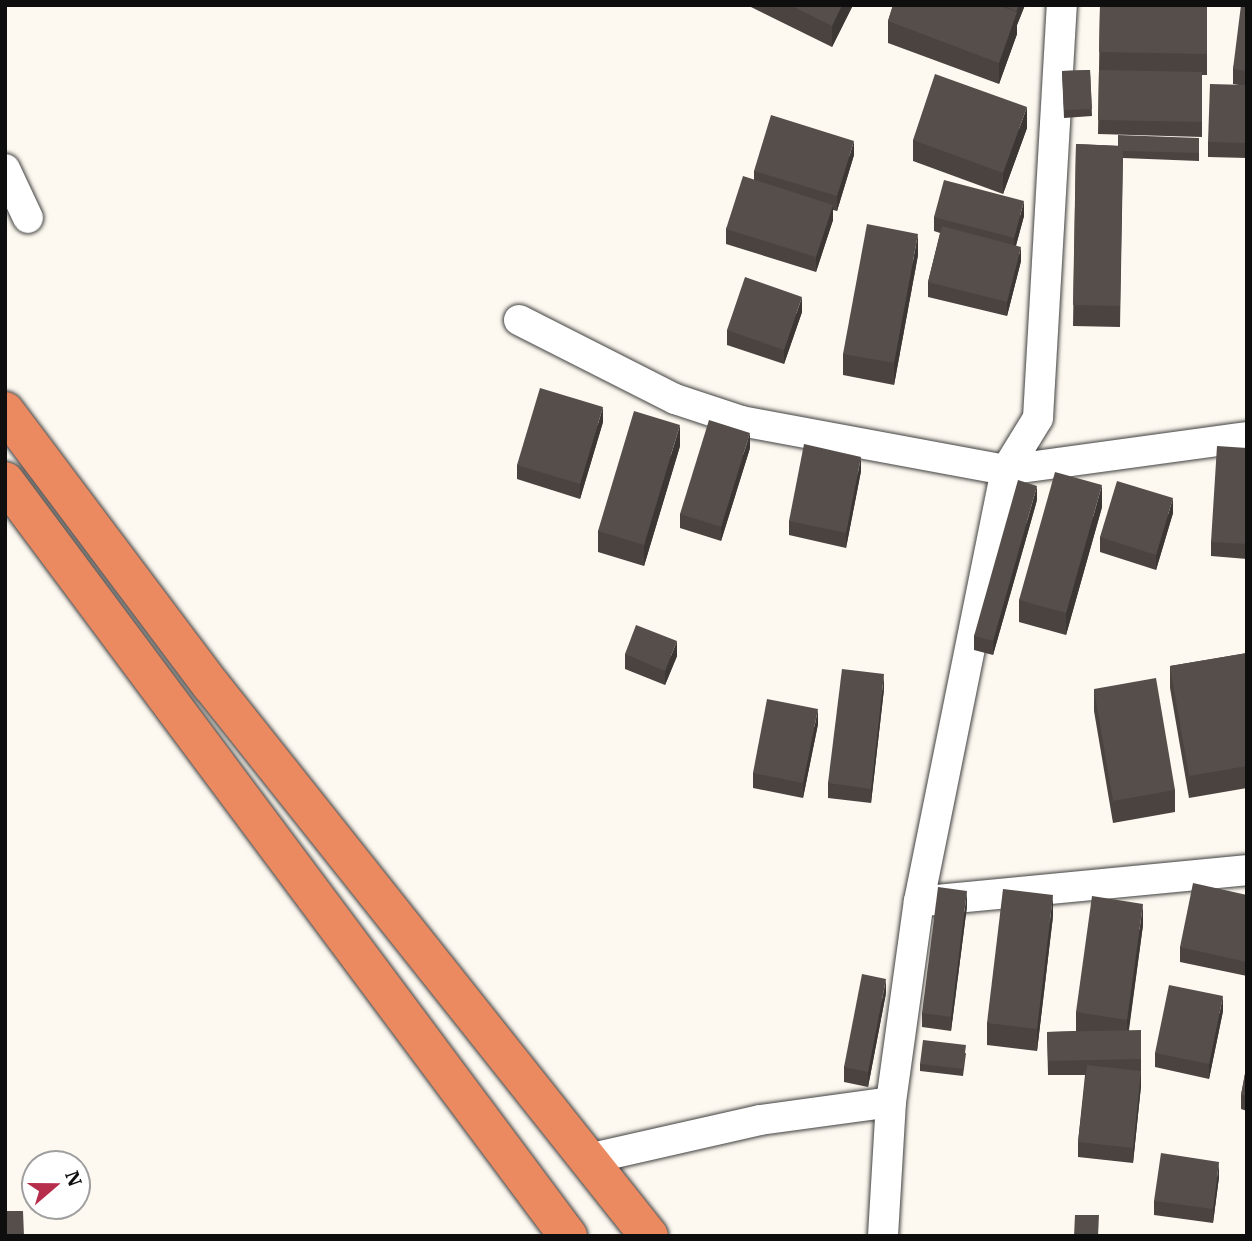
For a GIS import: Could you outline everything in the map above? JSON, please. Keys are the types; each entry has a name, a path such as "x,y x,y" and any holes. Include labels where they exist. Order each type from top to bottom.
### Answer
{"highway":[{"path":"5,411 212,685 649,1236"},
{"path":"5,481 568,1236"},
{"path":"177,712 212,685"}],"street":[{"path":"883,1236 891,1102 919,901 1006,470 1038,418 1062,5"},
{"path":"5,169 28,218"},
{"path":"519,320 675,398 741,421 1006,470 1247,437"},
{"path":"919,901 1247,870"},
{"path":"588,1159 760,1120 891,1102"}],"building":[{"path":"790,5 842,5 832,26"},
{"path":"893,5 997,5 1017,12 999,63 888,21"},
{"path":"1002,5 1019,5 1016,11"},
{"path":"1100,5 1207,5 1207,54 1099,52"},
{"path":"1241,5 1247,5 1247,71 1233,69"},
{"path":"1090,70 1092,109 1064,110 1062,71"},
{"path":"1099,70 1202,72 1202,122 1098,120"},
{"path":"935,74 1027,107 1003,173 913,140"},
{"path":"1210,84 1247,85 1247,143 1208,142"},
{"path":"771,115 854,141 837,196 754,171"},
{"path":"1118,135 1199,138 1199,153 1123,151 1123,146 1118,146"},
{"path":"1076,144 1123,146 1120,306 1073,305"},
{"path":"743,176 833,205 816,257 726,229"},
{"path":"944,180 1024,201 1014,238 934,217"},
{"path":"867,224 918,234 894,363 843,354"},
{"path":"942,226 1021,247 1007,302 928,282"},
{"path":"745,277 802,297 784,350 727,330"},
{"path":"540,388 603,407 580,484 517,465"},
{"path":"634,411 680,425 644,545 598,531"},
{"path":"709,420 750,433 721,527 680,514"},
{"path":"804,444 861,457 846,533 789,521"},
{"path":"1217,446 1247,448 1247,544 1211,542"},
{"path":"1055,472 1102,485 1066,613 1019,600"},
{"path":"1018,480 1037,486 993,641 974,636"},
{"path":"1117,481 1173,498 1156,555 1100,537"},
{"path":"636,625 677,641 665,671 625,654"},
{"path":"1247,653 1247,766 1189,776 1170,666"},
{"path":"842,669 884,674 871,789 828,783"},
{"path":"1156,678 1175,790 1113,801 1094,689"},
{"path":"767,699 818,709 803,783 753,773"},
{"path":"1193,883 1247,895 1247,962 1180,947"},
{"path":"938,887 967,891 951,1017 922,1013"},
{"path":"1003,889 1053,895 1037,1029 987,1023"},
{"path":"1092,896 1143,904 1127,1020 1076,1012"},
{"path":"862,974 886,979 868,1072 844,1067"},
{"path":"1169,985 1223,996 1209,1064 1155,1053"},
{"path":"1141,1030 1141,1059 1048,1061 1047,1032"},
{"path":"923,1040 966,1045 963,1069 920,1064"},
{"path":"1247,1063 1247,1096 1241,1095"},
{"path":"1087,1065 1141,1071 1133,1148 1078,1142"},
{"path":"1161,1153 1219,1162 1213,1209 1154,1201"},
{"path":"5,1211 21,1211 24,1236 5,1236"},
{"path":"1075,1215 1099,1215 1098,1236 1074,1236"}]}
